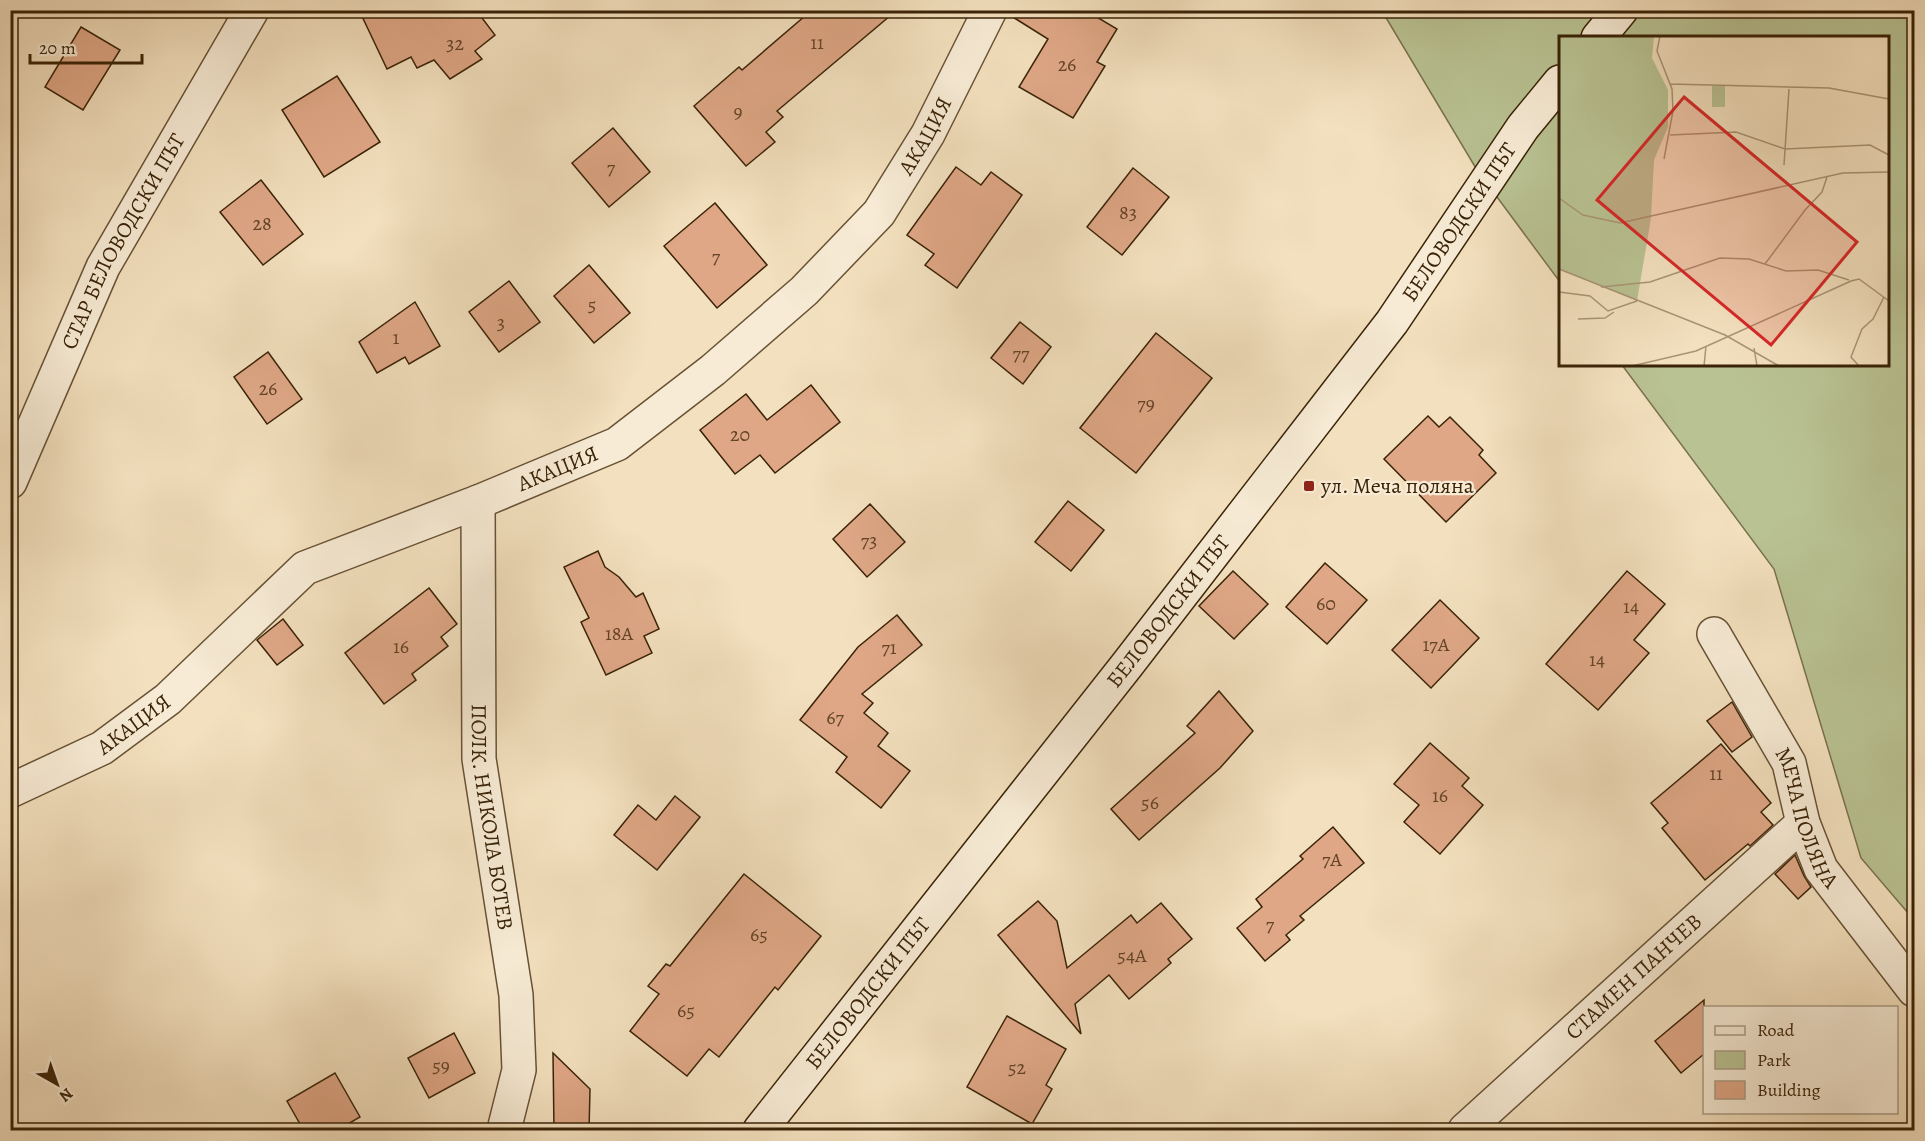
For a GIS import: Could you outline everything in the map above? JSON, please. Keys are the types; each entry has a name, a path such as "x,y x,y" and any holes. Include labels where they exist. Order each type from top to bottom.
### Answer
{"street":[{"name":"СТАР БЕЛОВОДСКИ ПЪТ","path":"10,483 103,267 252,10"},
{"name":"АКАЦИЯ","path":"10,791 102,748 168,699 305,568 478,502 617,444 713,370 804,291 879,213 928,134 990,10"},
{"path":"1600,36 1621,10"},
{"name":"БЕЛОВОДСКИ ПЪТ","path":"760,1131 1127,665 1392,322 1523,127 1559,83"},
{"name":"ПОЛК. НИКОЛА БОТЕВ","path":"478,502 478,759 516,995 519,1070 504,1131"},
{"name":"МЕЧА ПОЛЯНА","path":"1714,634 1789,763 1803,823 1821,869 1914,990"},
{"name":"СТАМЕН ПАНЧЕВ","path":"1465,1131 1803,823"}],"green space":[{"path":"1382,11 1914,11 1914,920 1861,858 1774,569 1623,366 1889,366 1889,36 1559,36 1559,281 1477,170"}],"building":[{"path":"359,10 476,10 495,35 475,51 482,59 450,79 434,60 417,68 411,57 387,69"},
{"path":"812,10 897,10 777,111 783,117 766,132 775,142 746,166 694,106 739,67 742,70"},
{"path":"1008,10 1085,10 1117,29 1097,62 1105,66 1073,118 1019,87 1048,39 1008,14"},
{"path":"81,27 120,50 83,110 45,87"},
{"path":"337,76 380,142 324,177 282,110"},
{"path":"613,128 650,172 609,207 572,163"},
{"path":"956,167 981,185 991,172 1022,195 957,288 925,265 934,254 907,235"},
{"path":"1133,168 1169,197 1122,255 1087,227"},
{"path":"261,180 303,234 263,265 220,212"},
{"path":"715,203 767,265 717,308 664,246"},
{"path":"589,265 630,313 594,343 554,296"},
{"path":"509,281 540,322 499,352 469,312"},
{"path":"415,302 440,346 409,364 405,357 377,373 359,342"},
{"path":"1020,322 1051,347 1023,384 991,358"},
{"path":"1156,333 1212,378 1136,473 1080,428"},
{"path":"268,352 302,399 267,424 234,377"},
{"path":"811,385 840,422 775,473 760,455 735,474 700,430 746,394 767,420"},
{"path":"1428,416 1439,427 1450,417 1483,450 1479,455 1496,473 1446,522 1384,459"},
{"path":"1068,501 1104,530 1071,571 1035,542"},
{"path":"870,504 905,542 867,577 833,539"},
{"path":"598,551 605,567 619,577 636,597 643,593 659,629 644,636 652,653 606,675 581,622 589,618 564,567"},
{"path":"1325,563 1367,600 1327,644 1286,607"},
{"path":"1233,571 1268,604 1234,639 1199,606"},
{"path":"1627,571 1665,604 1634,640 1649,653 1598,710 1546,664"},
{"path":"429,588 457,624 441,637 448,646 412,674 416,680 384,704 345,653"},
{"path":"1440,600 1479,638 1431,688 1392,650"},
{"path":"897,615 922,645 862,694 873,703 864,713 888,733 878,746 910,771 881,808 836,772 847,757 800,720 858,647"},
{"path":"283,619 303,645 277,665 257,640"},
{"path":"1219,691 1253,731 1220,768 1139,840 1111,809 1195,733 1187,726"},
{"path":"1732,702 1752,737 1732,752 1707,721"},
{"path":"1430,743 1469,778 1462,786 1483,805 1440,854 1404,822 1419,805 1394,784"},
{"path":"1721,744 1771,803 1761,812 1773,825 1750,846 1748,844 1705,880 1662,828 1668,823 1651,803"},
{"path":"675,796 700,817 657,870 614,835 638,805 656,820"},
{"path":"1333,827 1364,863 1300,916 1304,920 1286,935 1290,940 1265,961 1237,928 1262,907 1256,899 1303,859 1300,856"},
{"path":"1795,855 1811,887 1798,899 1775,874"},
{"path":"744,874 821,936 778,990 775,987 719,1057 709,1049 687,1076 630,1031 659,994 648,986 666,964 670,966"},
{"path":"1038,901 1057,921 1067,968 1131,915 1137,923 1161,903 1192,939 1168,959 1171,963 1129,999 1109,975 1075,1004 1081,1034 998,935"},
{"path":"1704,1000 1703,1055 1681,1073 1655,1041"},
{"path":"1007,1016 1066,1049 1046,1085 1052,1089 1032,1124 967,1087"},
{"path":"454,1033 475,1073 429,1098 408,1058"},
{"path":"553,1053 590,1089 589,1131 554,1131"},
{"path":"335,1073 360,1117 336,1131 304,1131 287,1101"}],"place":[{"name":"ул. Меча поляна","path":"1309,486"}]}
